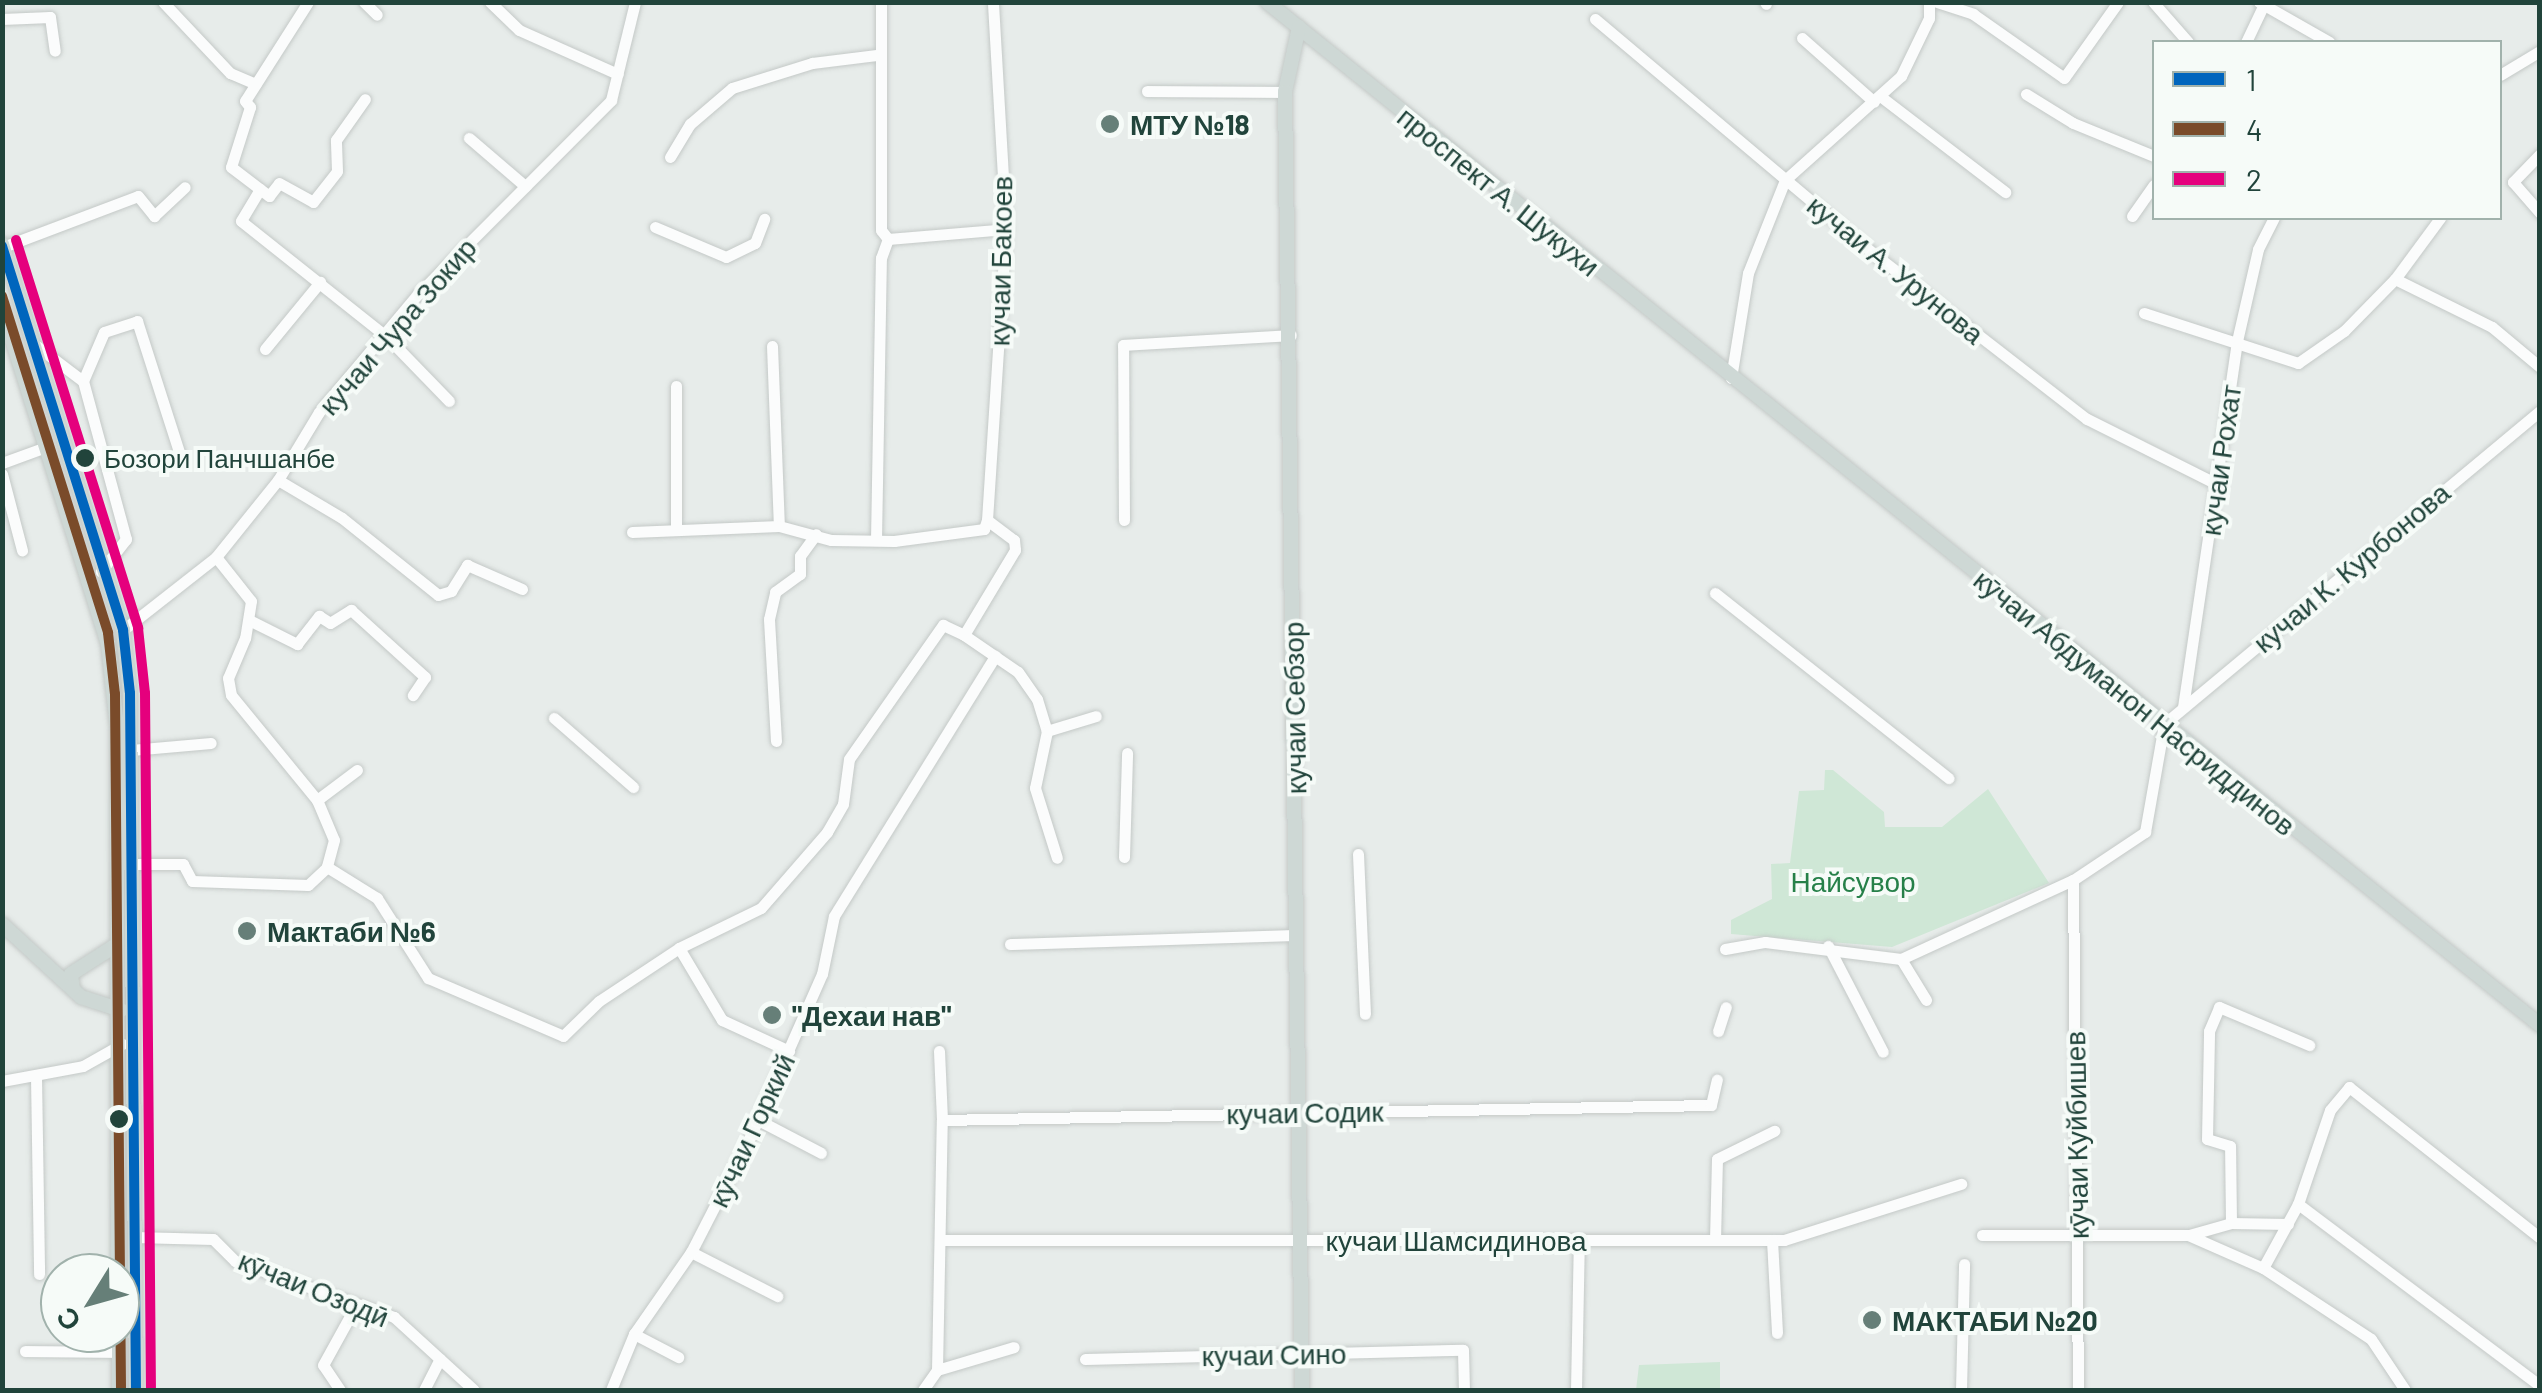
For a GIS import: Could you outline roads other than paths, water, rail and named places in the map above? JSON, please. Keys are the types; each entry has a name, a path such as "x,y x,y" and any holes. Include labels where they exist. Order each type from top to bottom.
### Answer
{"main road":[{"name":"проспект А. Шукухи","path":"1267,2 1731,378"},
{"name":"кучаи Себзор","path":"1299,27 1285,92 1302,1390"},
{"path":"3,245 101,571 123,630 132,864 136,1390"},
{"path":"2,308 108,644 117,727 114,1055 118,1253"},
{"name":"кӯчаи Абдуманон Насриддинов","path":"1731,378 2540,1025"},
{"path":"2,924 73,989 114,1010 132,1010"},
{"path":"73,989 71,974 114,947"},
{"path":"120,1353 120,1390"}],"street":[{"path":"162,2 230,73 256,84"},
{"path":"265,193 231,166 250,106 245,101 308,2"},
{"path":"364,2 377,15"},
{"path":"490,2 519,30 618,74"},
{"name":"кучаи Чура Зокир","path":"123,630 216,557 278,480 319,412 387,336 417,295 611,100 635,2"},
{"path":"881,2 877,55 881,230 888,239"},
{"name":"кучаи Бакоев","path":"986,520 1006,228 993,2"},
{"path":"1731,378 1748,273 1784,180 1901,76 1933,2 1973,14 2064,78 2118,2"},
{"path":"2153,2 2186,40"},
{"path":"2247,40 2263,3 2326,40"},
{"path":"2,19 50,17 55,51"},
{"name":"кучаи А. Урунова","path":"1595,19 1784,180 2087,419 2219,485"},
{"path":"1802,38 1877,99 2005,192"},
{"path":"2502,74 2540,52"},
{"path":"670,157 690,124 732,88 812,63 877,55"},
{"path":"1146,91 1285,92"},
{"path":"2026,94 2072,123 2152,155"},
{"path":"365,100 336,140 337,171 313,202 279,183 265,193 241,222 387,336 449,401"},
{"path":"469,138 525,186"},
{"path":"2540,154 2512,182 2540,212"},
{"path":"3,245 138,196 154,216 185,187"},
{"path":"2132,216 2152,188"},
{"path":"655,227 726,257 755,244 764,219"},
{"name":"кучаи Рохат","path":"2183,708 2219,485 2237,341 2258,249 2273,220"},
{"path":"2144,313 2196,335 2237,341 2298,364 2344,331 2396,280 2439,220"},
{"path":"888,239 1006,228"},
{"path":"876,540 881,258 888,239"},
{"path":"2396,280 2492,327 2540,367"},
{"path":"265,348 320,282"},
{"path":"83,381 104,332 137,320 181,458"},
{"path":"1124,520 1123,345 1291,336"},
{"path":"32,343 83,381 126,539 101,571"},
{"path":"772,346 779,526"},
{"path":"676,386 676,527"},
{"name":"кучаи К. Курбонова","path":"2164,724 2540,411"},
{"path":"2,463 46,447"},
{"path":"2,474 22,550"},
{"path":"278,480 342,518 438,595 451,591 467,566 522,590"},
{"path":"632,532 676,527 779,526 876,540 984,529 986,520 1014,540 1014,550 964,636"},
{"path":"776,741 769,619 775,592 800,574 800,556 816,534"},
{"path":"132,864 183,864 192,881 308,885 327,866 334,840 317,800 231,694 228,678 249,620 251,601 216,557"},
{"path":"1715,593 1948,778"},
{"path":"249,620 297,644 319,616 330,623 352,610 425,676 413,695"},
{"path":"327,866 377,898 428,978 563,1036 599,1001 679,948 761,908 828,832 843,804 850,759 943,625 995,656 1037,699 1048,730 1036,788 1058,858"},
{"name":"кӯчаи Горкий","path":"611,1390 634,1334 692,1252 758,1120 822,974 834,916 995,656"},
{"path":"1048,730 1096,716"},
{"path":"554,718 633,787"},
{"path":"1726,949 1764,942 1828,946 1901,958 2073,880 2145,832 2164,724"},
{"path":"130,750 211,744"},
{"path":"1124,857 1127,753"},
{"path":"317,800 357,770"},
{"path":"1358,854 1365,1014"},
{"name":"кӯчаи Куйбишев","path":"2073,880 2078,1390"},
{"path":"1010,944 1297,935"},
{"path":"1828,946 1883,1052"},
{"path":"679,948 722,1020 788,1051"},
{"path":"1901,958 1926,1000"},
{"path":"1718,1031 1726,1007"},
{"path":"2231,1223 2230,1146 2207,1139 2209,1032 2219,1007 2309,1044"},
{"path":"2,1081 83,1066 114,1055 131,1042"},
{"path":"923,1390 937,1370 944,1240 939,1051"},
{"path":"36,1076 38,1274"},
{"name":"кучаи Содик","path":"942,1120 1711,1105 1717,1080"},
{"path":"2263,1268 2298,1204 2330,1110 2349,1087 2540,1238"},
{"path":"758,1120 821,1153"},
{"path":"1716,1240 1717,1159 1774,1130"},
{"name":"кучаи Шамсидинова","path":"944,1240 1772,1240 1961,1184"},
{"path":"2298,1204 2540,1386"},
{"path":"1982,1235 2188,1235 2231,1223 2288,1224"},
{"path":"2188,1235 2263,1268 2371,1339 2405,1390"},
{"name":"кӯчаи Озодӣ","path":"134,1237 214,1239 235,1261 394,1317 474,1390"},
{"path":"1576,1390 1579,1240"},
{"path":"1772,1240 1776,1333"},
{"path":"692,1252 777,1296"},
{"path":"1961,1390 1964,1264"},
{"path":"340,1390 323,1365 355,1306"},
{"path":"634,1334 678,1356"},
{"path":"937,1370 1014,1347"},
{"name":"кучаи Сино","path":"1084,1359 1463,1350 1464,1390"},
{"path":"26,1352 40,1352"},
{"path":"424,1390 440,1359"}],"place":[{"name":"МТУ №18","path":"1110,124"},
{"name":"Бозори Панчшанбе","path":"85,458"},
{"name":"Мактаби №6","path":"247,931"},
{"name":"\"Дехаи нав\"","path":"772,1015"},
{"name":"МАКТАБИ №20","path":"1872,1320"}],"park label":[{"name":"Найсувор","path":"1853,881"}]}
